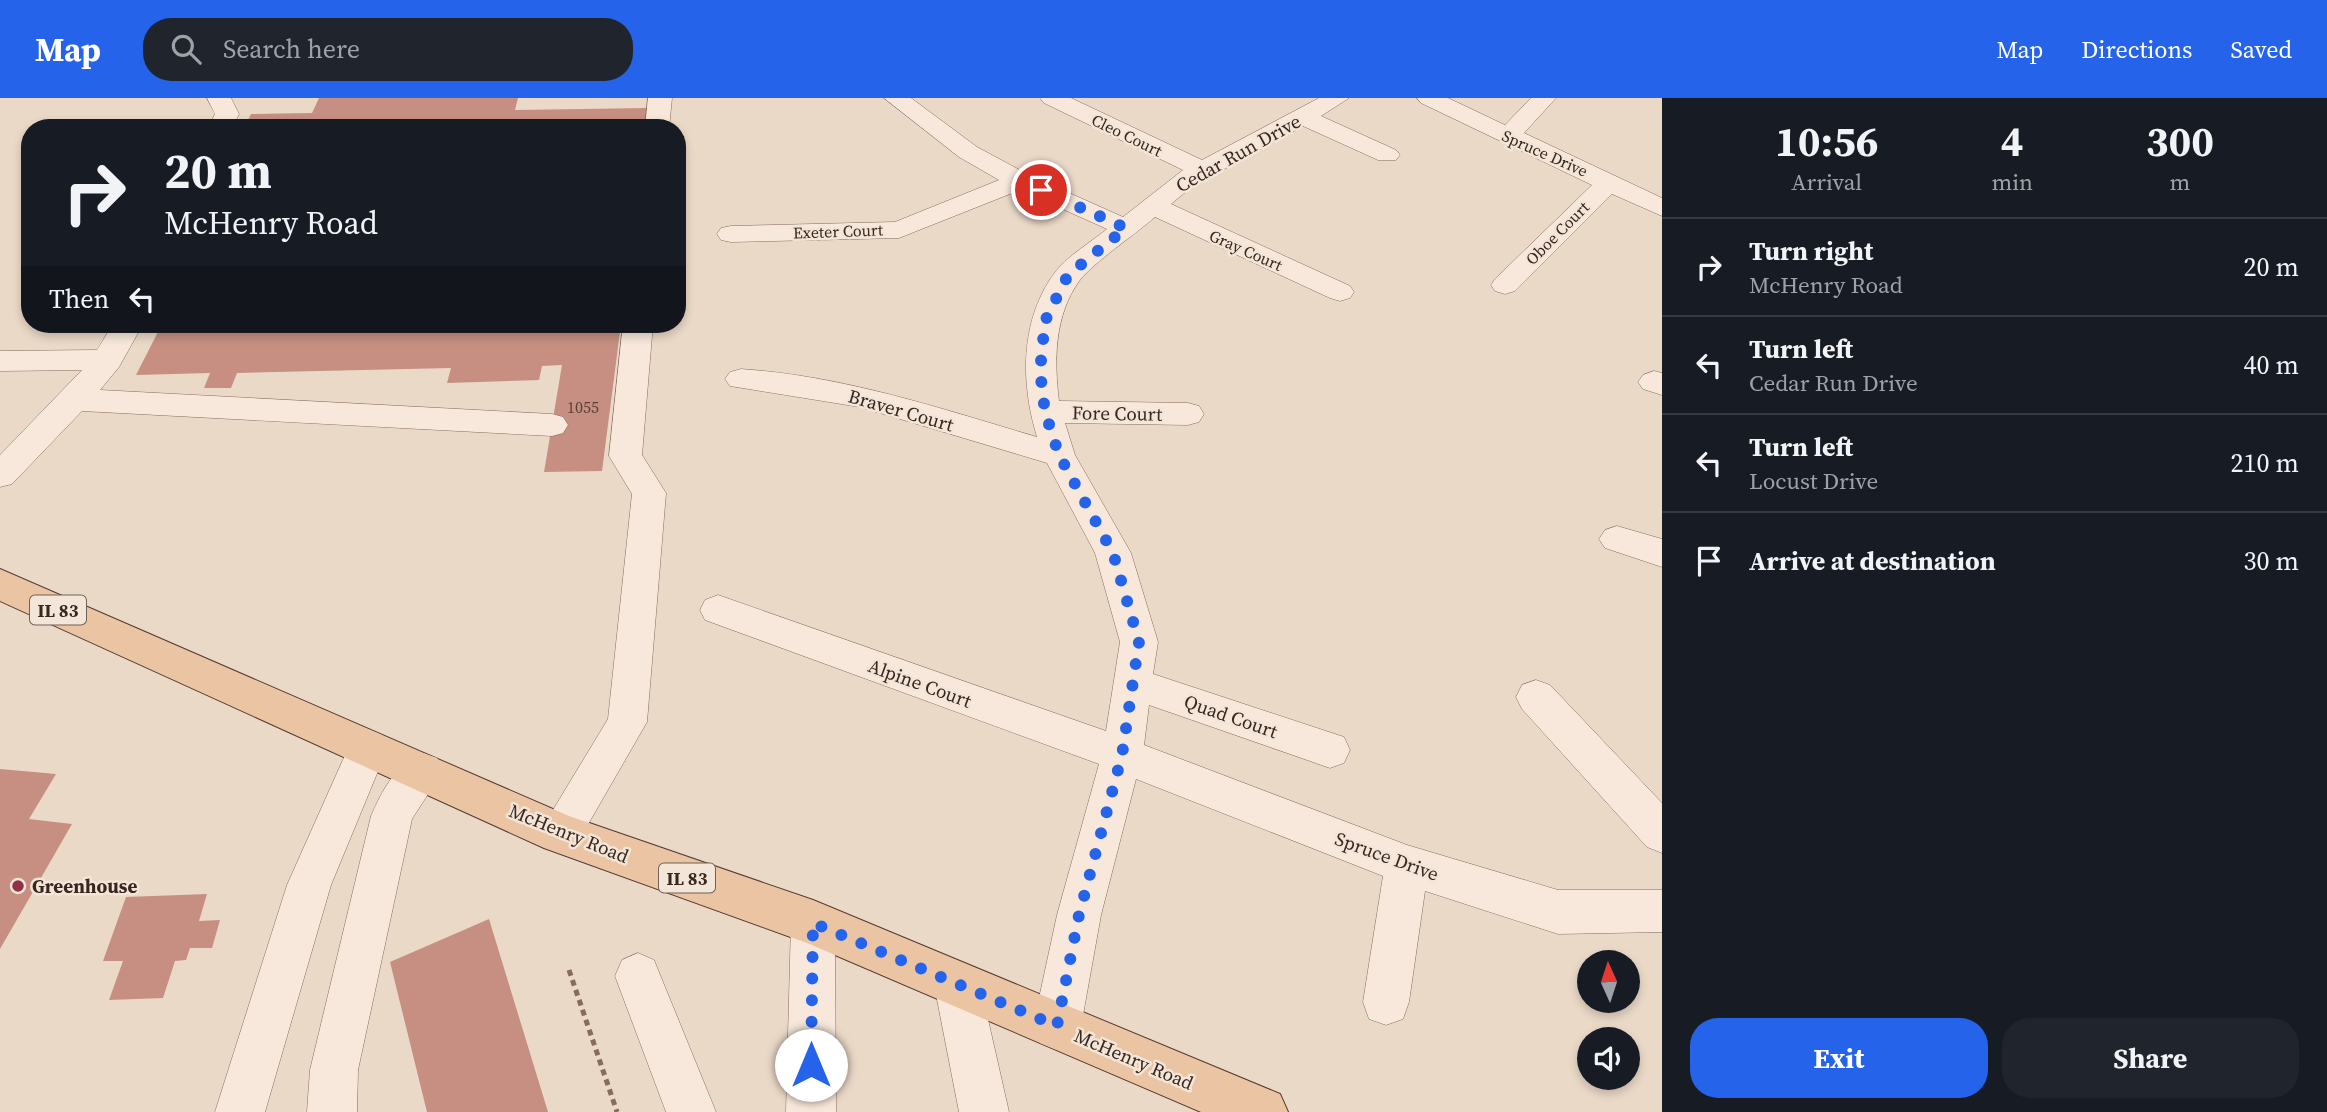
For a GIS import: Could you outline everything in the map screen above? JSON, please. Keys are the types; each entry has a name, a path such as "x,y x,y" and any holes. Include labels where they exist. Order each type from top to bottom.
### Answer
{"main road":[{"name":"McHenry Road","path":"0,584 560,833 813,923 1262,1112"}],"street":[{"path":"219,98 227,114 224,119"},
{"path":"658,119 660,98"},
{"path":"896,98 968,152 1020,181 1126,228"},
{"name":"Cleo Court","path":"1052,98 1203,170"},
{"name":"Cedar Run Drive","path":"1057,1026 1079,915 1122,755 1139,642 1113,553 1059,455 1045,412 1040,371 1045,321 1068,275 1184,180 1338,98"},
{"name":"Spruce Drive","path":"1429,98 1662,208"},
{"path":"1507,136 1544,98"},
{"path":"1302,117 1387,155"},
{"name":"Exeter Court","path":"731,234 899,230 1020,181"},
{"name":"Oboe Court","path":"1505,285 1610,182"},
{"name":"Gray Court","path":"1153,206 1340,292"},
{"path":"0,475 76,400 108,360 123,333"},
{"path":"560,833 627,722 649,493 625,456 637,333"},
{"path":"0,361 108,360"},
{"name":"Braver Court","path":"741,379 781,380 843,393 1059,455"},
{"path":"76,400 552,425"},
{"name":"Fore Court","path":"1045,412 1188,414"},
{"path":"1617,539 1662,553"},
{"name":"Alpine Court","path":"718,610 1122,755"},
{"name":"Quad Court","path":"1133,683 1330,750"},
{"path":"1536,697 1662,833"},
{"path":"240,1112 309,885 369,747"},
{"name":"Spruce Drive","path":"1122,755 1407,865 1558,912 1662,911"},
{"path":"332,1112 334,1070 392,816 402,797 423,771"},
{"path":"1386,1002 1407,865"},
{"path":"811,1112 813,923"},
{"path":"638,976 691,1112"},
{"path":"957,984 984,1112"}],"path":[{"path":"569,970 617,1112"}],"building":[{"path":"319,98 518,98 515,110 648,108 646,119 248,119 251,114 312,113"},
{"path":"157,333 620,333 602,471 544,472 562,365 542,366 539,380 447,383 451,368 237,373 231,388 204,388 210,373 136,375"},
{"name":"Greenhouse","path":"0,769 56,774 29,819 72,824 0,949"},
{"path":"207,894 199,921 220,920 212,948 190,948 186,960 175,961 163,998 109,1000 123,961 103,961 126,897"},
{"path":"489,919 548,1112 427,1112 390,962"}],"place":[{"name":"Greenhouse","path":"18,886"}],"route":[{"path":"811,1065 813,923 1057,1026 1079,915 1122,755 1139,642 1113,553 1059,455 1045,412 1040,371 1045,321 1068,275 1126,228 1041,190"}]}
